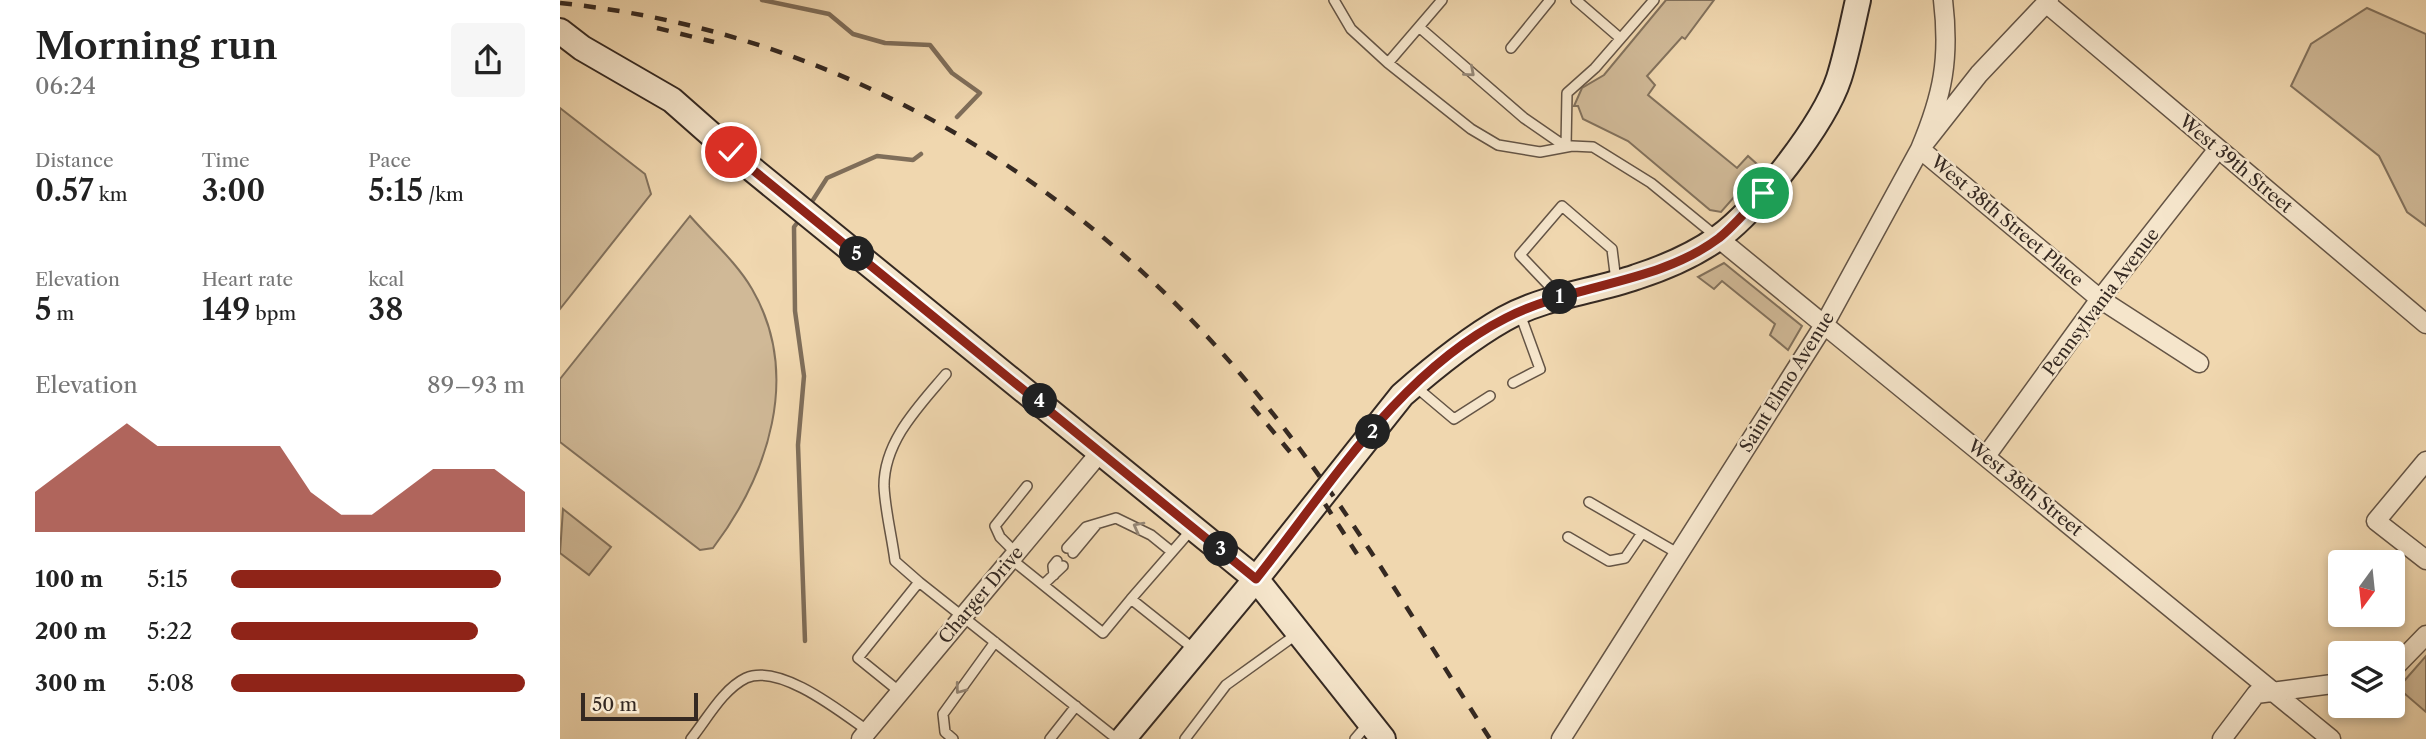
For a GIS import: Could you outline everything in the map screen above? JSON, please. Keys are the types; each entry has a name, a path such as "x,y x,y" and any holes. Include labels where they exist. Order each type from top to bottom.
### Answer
{"main road":[{"path":"1123,739 1256,579 1402,395 1413,385 1456,349 1520,312 1559,297 1616,283 1674,262 1718,238 1763,193 1811,132 1839,79 1858,0"},
{"path":"560,31 582,48 672,100 742,161 1101,450 1256,579 1299,633 1369,733"}],"street":[{"name":"Saint Elmo Avenue","path":"1562,739 1824,326 1920,149 1933,120 1948,53 1943,0"},
{"path":"1920,149 1979,74 2048,1"},
{"name":"West 39th Street","path":"2048,1 2426,324"},
{"name":"West 38th Street Place","path":"1920,149 2100,299 2199,363"},
{"name":"Pennsylvania Avenue","path":"1986,456 2100,299 2218,149"},
{"name":"West 38th Street","path":"1718,238 2331,739"},
{"name":"Charger Drive","path":"864,735 1101,450"},
{"path":"2426,461 2376,521 2426,560"},
{"path":"2405,657 2426,635"},
{"path":"2222,739 2256,694 2328,685"}],"lane":[{"path":"1334,0 1351,29 1388,63 1471,129 1498,145 1540,152 1566,147 1593,147 1651,183 1718,238"},
{"path":"1388,63 1442,0"},
{"path":"1511,48 1550,0"},
{"path":"1576,0 1620,38"},
{"path":"1566,147 1567,93 1654,0"},
{"path":"1419,27 1524,118 1566,147"},
{"path":"1559,297 1520,255 1562,206 1612,249 1616,283"},
{"path":"1513,383 1540,369 1520,312"},
{"path":"946,374 903,427 887,468 884,486 895,561 1117,739"},
{"path":"1413,385 1454,419 1490,396"},
{"path":"1027,486 995,526 1000,537 1013,556 1103,633 1194,527"},
{"path":"1589,502 1679,554"},
{"path":"1070,551 1086,527 1115,518 1131,522 1172,552"},
{"path":"1568,537 1609,561 1617,561 1625,558 1642,533"},
{"path":"1044,584 1054,575 1060,563"},
{"path":"901,692 858,658 919,582"},
{"path":"1131,599 1196,651"},
{"path":"1185,739 1226,685 1299,633"},
{"path":"953,739 945,732 943,714 996,642"},
{"path":"691,739 728,692 745,679 761,674 783,679 820,698 864,735"},
{"path":"1050,739 1076,706"}],"shaded area":[{"path":"1666,0 1714,0 1685,39 1682,37 1647,76 1655,85 1648,95 1737,168 1748,156 1758,165 1757,171 1721,212 1710,210 1628,141 1583,119 1578,106 1574,106 1582,88 1604,75"},
{"path":"2367,8 2426,34 2426,226 2407,212 2379,156 2291,86 2311,44"},
{"path":"560,108 645,174 651,194 560,309"},
{"path":"690,216 746,279 767,322 775,355 776,389 772,423 763,457 733,519 713,548 700,550 560,442 560,379"},
{"path":"1724,263 1802,326 1788,350 1770,335 1775,324 1722,281 1714,289 1698,277"},
{"path":"563,509 611,547 589,575 560,553"},
{"path":"2426,656 2426,712 2405,694 2405,680"}],"waterway":[{"path":"762,0 829,14 853,34 885,43 930,45 952,73 980,93 957,117"},
{"path":"813,200 827,178 877,156 913,160 921,154"},
{"path":"797,223 794,227 795,311 804,376 798,445 805,641"}],"railway":[{"path":"560,3 669,21 773,50 872,89 966,139 1054,199 1137,267 1214,344 1284,428 1364,542 1490,739"},
{"path":"657,28 714,42"},
{"path":"1252,406 1290,452"},
{"path":"1325,504 1357,554"}],"route":[{"path":"731,152 1101,450 1256,579 1402,395 1456,349 1520,312 1559,297 1636,278 1674,262 1718,238 1763,193"}]}
